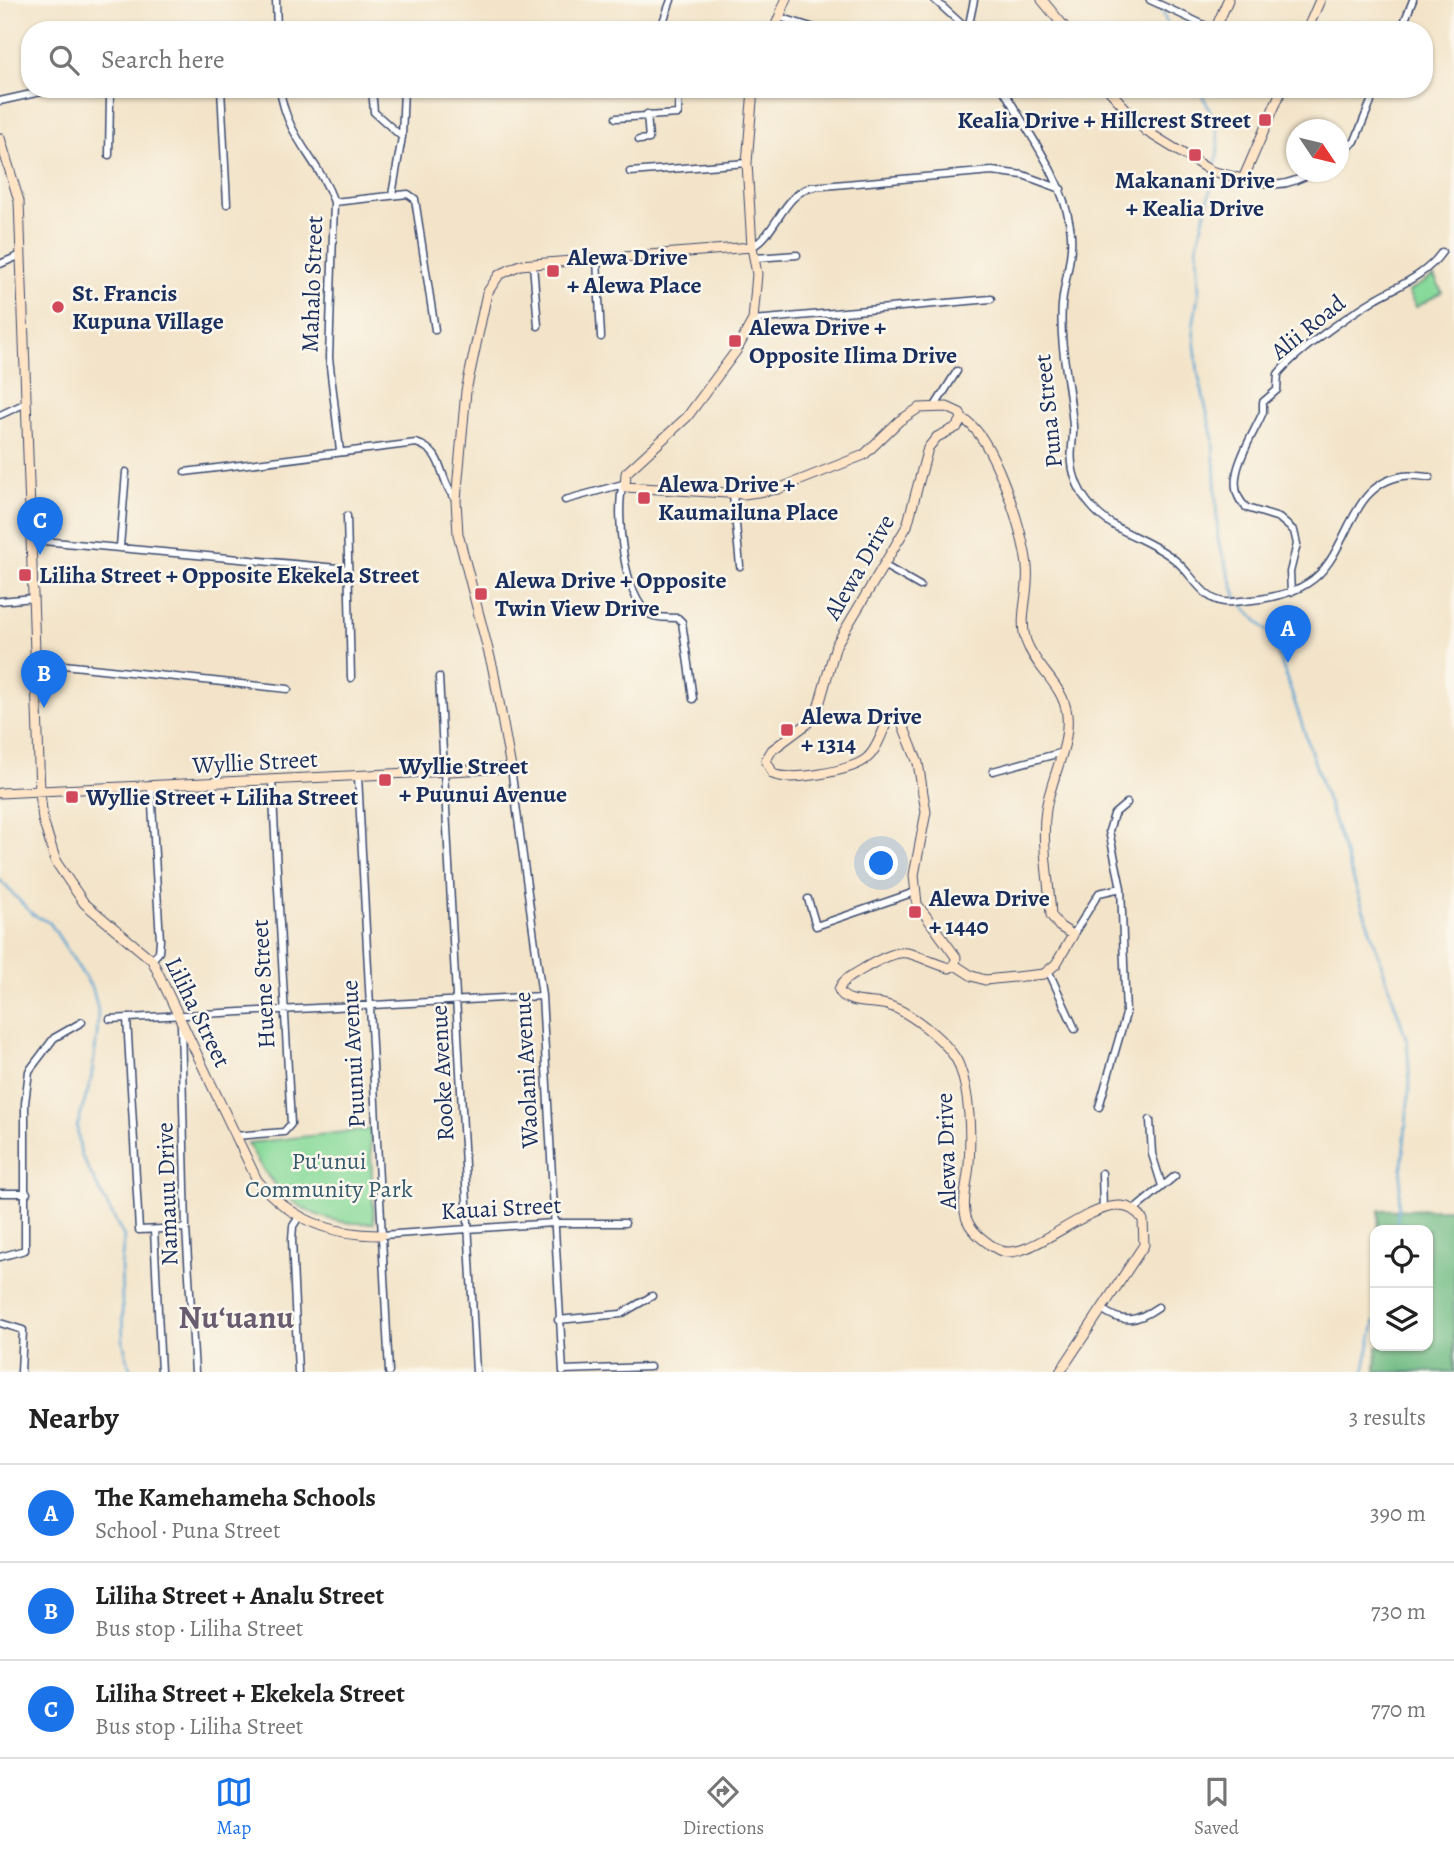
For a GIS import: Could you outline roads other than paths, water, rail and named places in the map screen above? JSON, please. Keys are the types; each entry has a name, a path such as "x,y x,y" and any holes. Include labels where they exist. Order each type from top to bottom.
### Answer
{"street":[{"path":"276,0 277,21"},
{"path":"663,21 671,0"},
{"path":"777,21 786,0"},
{"path":"935,0 959,21"},
{"path":"970,21 974,0"},
{"path":"1042,0 1060,21"},
{"path":"1150,0 1194,21"},
{"path":"1219,21 1228,0"},
{"path":"1311,21 1320,0"},
{"path":"1405,21 1413,0"},
{"path":"779,17 792,21"},
{"path":"0,101 21,96"},
{"path":"109,155 110,98"},
{"path":"221,98 227,204"},
{"name":"Mahalo Street","path":"281,98 282,110 295,139 325,178 334,202 329,358 340,451"},
{"path":"373,98 374,112 401,137"},
{"path":"392,195 401,137 403,98"},
{"path":"616,118 678,114 679,98"},
{"path":"693,699 682,622 678,618 658,617 647,612 630,587 619,510 623,484 630,469 687,418 736,351 752,320 756,258 752,247 747,163 752,98"},
{"name":"Puna Street","path":"1008,98 1061,189 1072,244 1062,300 1060,340 1074,427 1071,462 1083,496 1113,526 1158,547 1177,561 1213,600 1228,603 1291,592"},
{"path":"1116,98 1146,131 1211,171 1275,186 1295,182"},
{"path":"1243,179 1278,98"},
{"path":"1349,147 1355,141 1372,98"},
{"path":"639,141 649,139 647,114"},
{"name":"Liliha Street","path":"0,138 5,170 19,201 40,792 50,848 66,880 92,911 129,937 152,960 181,1015 234,1136 257,1180 299,1217"},
{"path":"630,172 747,163"},
{"path":"511,768 488,647 458,534 456,500 466,391 487,293 499,275 508,269 533,264 752,247 765,236 798,192 812,187 992,171 1023,175 1061,189"},
{"path":"334,202 408,194 415,199 435,330"},
{"name":"Alii Road","path":"1291,592 1290,572 1297,544 1294,531 1279,518 1247,508 1234,488 1235,476 1264,412 1263,402 1278,390 1278,374 1291,361 1369,303 1432,267 1442,253"},
{"path":"0,264 21,255"},
{"path":"756,258 797,255"},
{"path":"597,259 601,337"},
{"path":"533,264 538,326"},
{"path":"752,320 991,299"},
{"path":"935,406 957,371"},
{"path":"0,415 26,403"},
{"path":"623,484 630,489 733,494 778,489 852,462 878,444 908,413 919,408 935,406 955,409 962,419 974,426 993,456 1024,549 1028,571 1023,627 1034,657 1058,688 1064,703 1067,721 1046,811 1047,861 1051,915 1059,926 1073,935"},
{"name":"Alewa Drive","path":"962,419 957,427 937,437 928,448 907,526 836,645 817,712 807,724 772,750 766,760 773,774 790,779 853,766 872,753 888,720 896,716 900,718 918,763 926,812 914,874 915,892 921,913 957,961 949,968 911,953 889,955 846,979 839,990 845,997 897,1009 943,1042 954,1055 964,1086 969,1144 965,1202 968,1222 997,1249 1008,1253 1103,1210 1121,1207 1134,1210"},
{"path":"185,472 405,443 425,446 439,459 447,489 456,500"},
{"path":"120,547 126,471"},
{"path":"1291,592 1310,582 1325,567 1362,500 1386,481 1405,475 1430,477"},
{"path":"565,500 623,484"},
{"path":"733,494 740,566"},
{"path":"347,516 351,678"},
{"path":"32,540 348,569"},
{"path":"885,566 920,586"},
{"path":"0,601 34,598"},
{"path":"36,662 288,689"},
{"name":"Rooke Avenue","path":"439,677 437,694 444,771 476,1372"},
{"path":"993,771 1060,753"},
{"name":"Wyllie Street","path":"0,793 151,788 511,768"},
{"name":"Waolani Avenue","path":"511,768 542,996 558,1320 563,1371"},
{"name":"Puunui Avenue","path":"358,776 389,1372"},
{"name":"Huene Street","path":"234,1136 284,1132 291,1124 272,780"},
{"path":"151,788 160,940 159,952 152,960"},
{"path":"1099,1107 1126,1014 1121,888 1110,831 1114,814 1127,803"},
{"path":"955,965 972,976 985,980 1049,972 1099,893 1121,888"},
{"path":"808,899 816,926 915,892"},
{"path":"1049,972 1075,1029"},
{"path":"110,1020 542,996"},
{"name":"Namauu Drive","path":"181,1015 186,1228 195,1372"},
{"path":"127,1018 139,1230 186,1228"},
{"path":"0,1257 25,1250 25,1103 29,1070 54,1038 82,1023"},
{"path":"1150,1120 1152,1154 1163,1186"},
{"path":"1102,1173 1103,1210"},
{"path":"1060,1372 1144,1245 1146,1228 1140,1215 1134,1210 1175,1176"},
{"path":"0,1193 27,1193"},
{"path":"298,1372 292,1233 299,1217"},
{"name":"Kauai Street","path":"299,1217 337,1232 382,1235 470,1227 625,1223"},
{"path":"154,1230 161,1372"},
{"path":"558,1320 621,1314 652,1296"},
{"path":"1102,1309 1115,1317 1131,1320 1158,1307"},
{"path":"0,1323 23,1329 21,1372"},
{"path":"563,1371 650,1367"}],"waterway":[{"path":"1159,0 1166,21"},
{"path":"1204,98 1218,136 1215,168"},
{"path":"1214,175 1197,246 1199,290 1193,327 1198,373 1213,439 1218,540 1237,599 1269,633 1283,667 1407,1041 1410,1082 1396,1225"},
{"path":"0,880 32,914 50,923 93,990 98,1010 97,1036 91,1080 77,1127 81,1155 124,1237 121,1266 123,1342 131,1372"},
{"path":"1364,1372 1370,1344"}],"place":[{"name":"Kealia Drive + Hillcrest Street","path":"1265,120"},
{"name":"Makanani Drive + Kealia Drive","path":"1195,155"},
{"name":"Alewa Drive + Alewa Place","path":"553,271"},
{"name":"St. Francis Kupuna Village","path":"58,307"},
{"name":"Alewa Drive + Opposite Ilima Drive","path":"735,341"},
{"name":"Alewa Drive + Kaumailuna Place","path":"644,498"},
{"name":"Liliha Street + Ekekela Street","path":"40,555"},
{"name":"Liliha Street + Opposite Ekekela Street","path":"25,575"},
{"name":"Alewa Drive + Opposite Twin View Drive","path":"481,594"},
{"name":"The Kamehameha Schools","path":"1288,663"},
{"name":"Liliha Street + Analu Street","path":"44,708"},
{"name":"Alewa Drive + 1314","path":"787,730"},
{"name":"Wyllie Street + Puunui Avenue","path":"385,780"},
{"name":"Wyllie Street + Liliha Street","path":"72,797"},
{"name":"Alewa Drive + 1440","path":"915,912"}],"district":[{"name":"Nuʻuanu","path":"236,1317"}],"park label":[{"name":"Pu'unui Community Park","path":"329,1175"}]}
